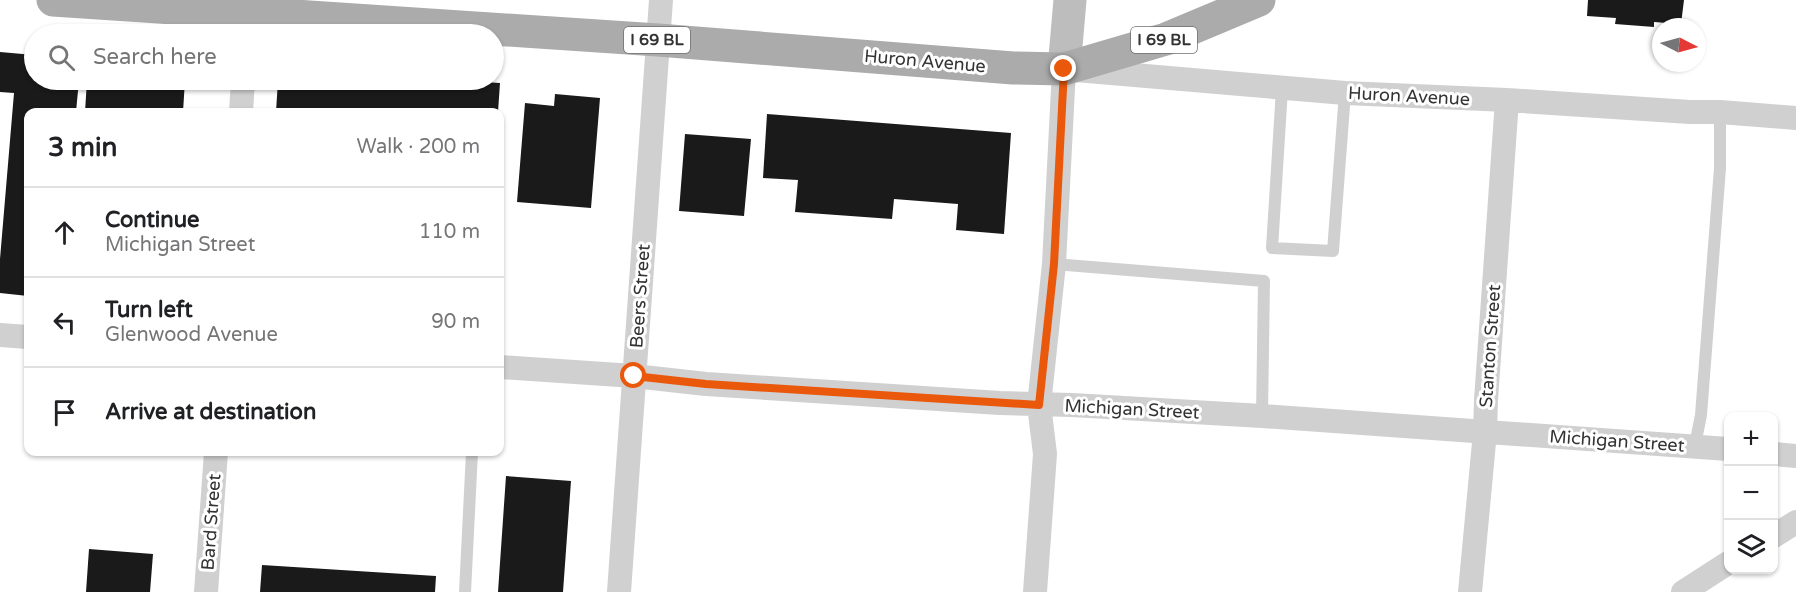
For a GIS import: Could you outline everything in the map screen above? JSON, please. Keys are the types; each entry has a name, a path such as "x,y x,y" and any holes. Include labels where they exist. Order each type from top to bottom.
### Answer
{"main road":[{"name":"Huron Avenue","path":"54,0 248,16 385,24"},
{"name":"I 69 BL","path":"1064,69 1166,39 1259,0"},
{"name":"Huron Avenue","path":"504,31 658,40 1013,68 1064,69"}],"street":[{"name":"Beers Street","path":"619,592 661,0"},
{"path":"1035,592 1045,453 1039,405 1054,264 1064,69 1070,0"},
{"name":"Huron Avenue","path":"1064,69 1282,89 1507,99 1796,118"},
{"path":"241,108 242,90"},
{"name":"Stanton Street","path":"1470,592 1485,432 1507,99"},
{"path":"0,335 24,337"},
{"name":"Michigan Street","path":"504,367 634,376 706,384 1039,405 1262,416 1724,449"},
{"path":"1778,454 1796,456"},
{"name":"Bard Street","path":"206,592 216,456"},
{"path":"1778,533 1796,522"},
{"path":"1683,592 1724,566"}],"lane":[{"path":"1282,89 1272,248 1333,251 1345,93"},
{"path":"1695,446 1701,415 1720,168 1720,112"},
{"path":"1054,264 1264,281 1262,416"},
{"path":"465,592 472,456"}],"building":[{"path":"1588,0 1684,0 1682,18 1652,18 1652,27 1615,24 1616,18 1587,16"},
{"path":"0,52 24,54 24,90 78,90 76,108 24,108 24,296 0,293 0,259 14,93 0,92"},
{"path":"86,90 184,90 183,108 85,108"},
{"path":"277,90 500,90 498,108 276,108"},
{"path":"555,94 600,98 591,208 517,202 525,103 554,106"},
{"path":"767,114 1011,133 1004,234 956,230 958,204 894,199 892,219 795,212 798,180 763,178"},
{"path":"685,134 751,139 744,216 679,211"},
{"path":"506,476 571,481 563,592 498,592"},
{"path":"89,549 153,554 150,592 86,592"},
{"path":"262,565 436,576 435,592 260,592"}],"route":[{"path":"634,376 706,384 1039,405 1054,264 1064,69"}]}
